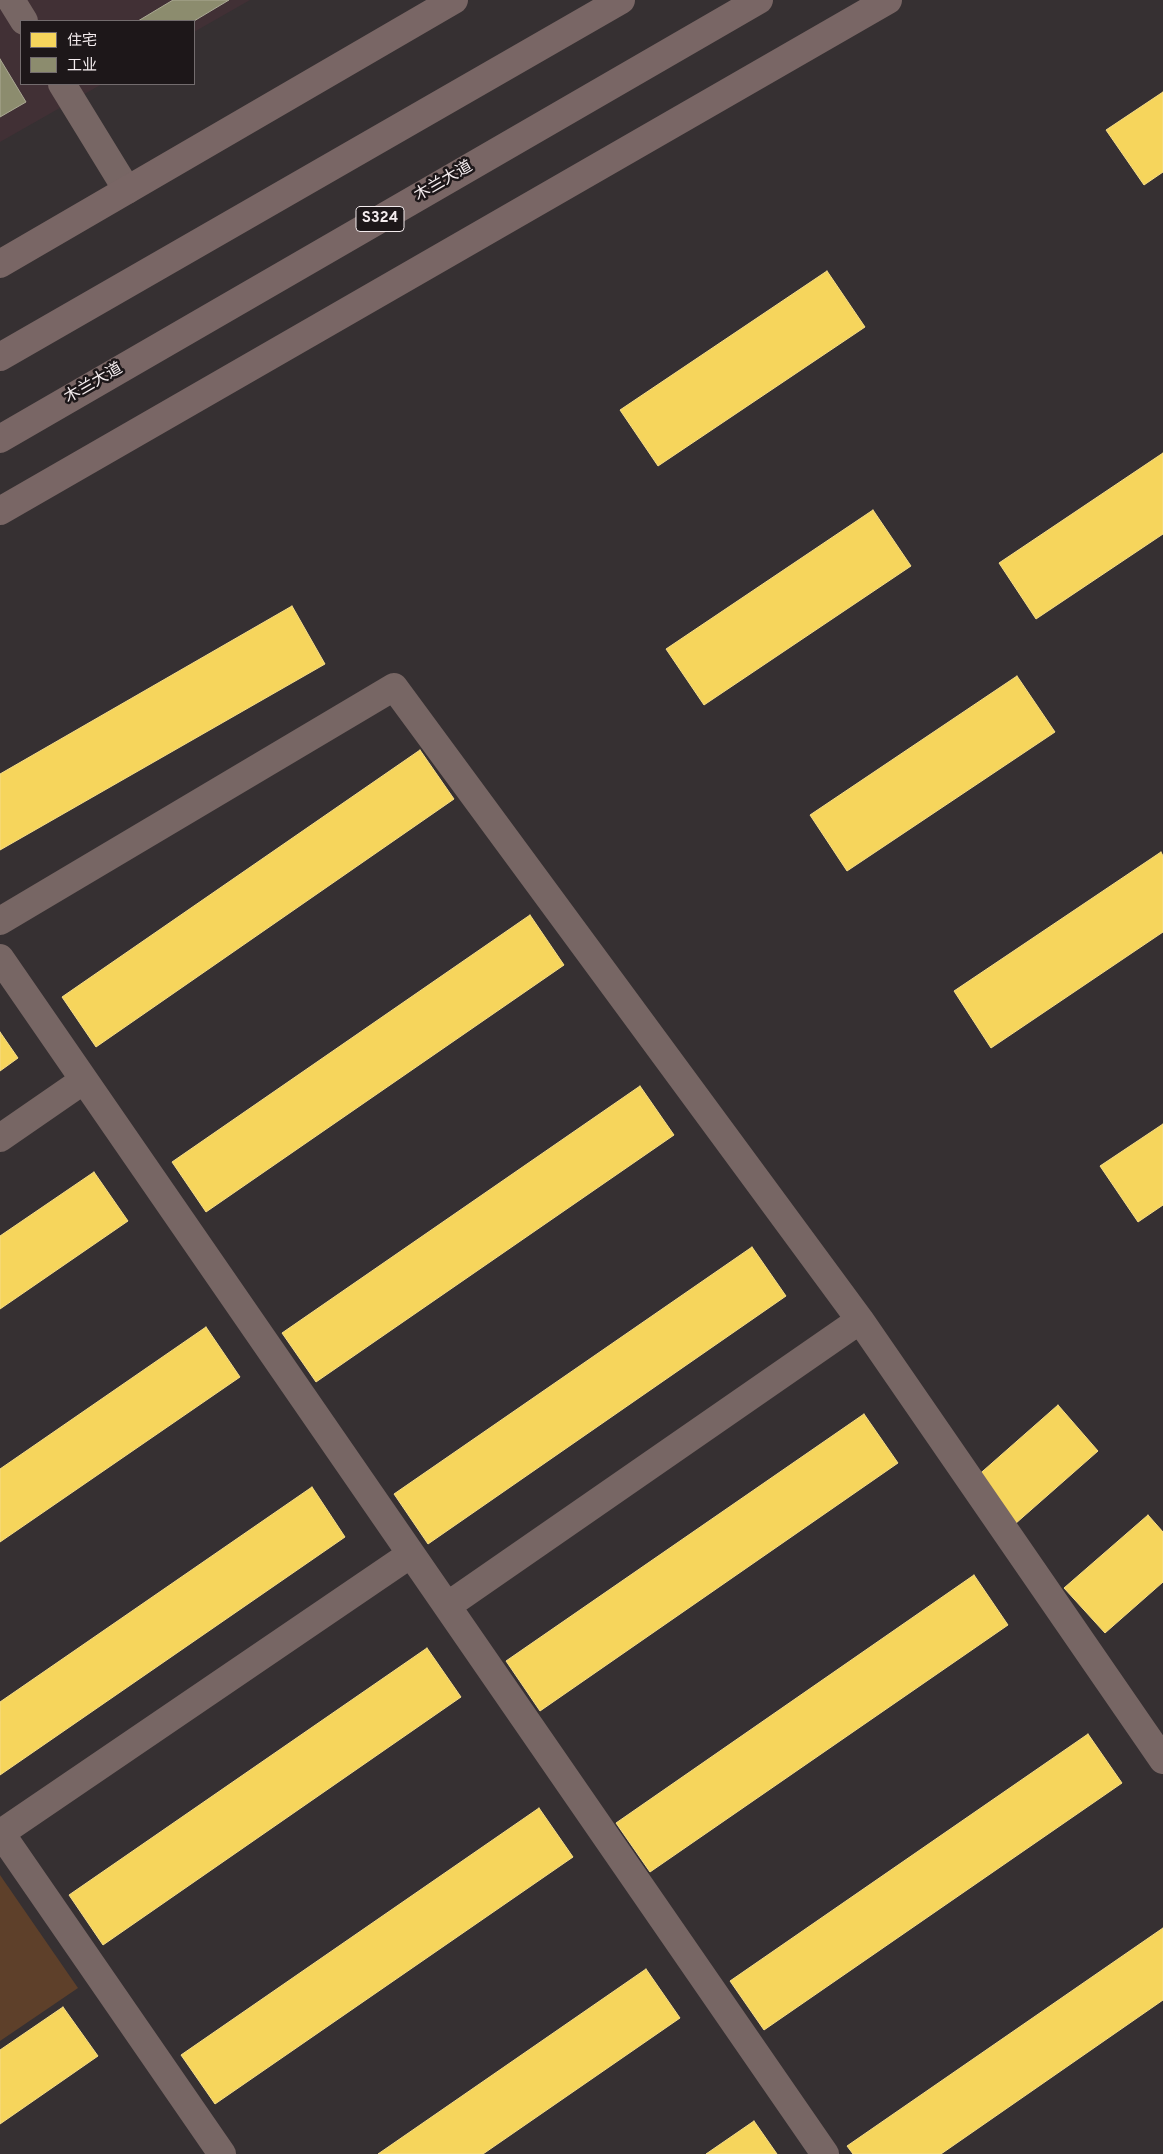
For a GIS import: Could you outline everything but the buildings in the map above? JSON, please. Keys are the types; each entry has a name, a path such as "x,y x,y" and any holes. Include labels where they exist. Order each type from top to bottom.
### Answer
{"main road":[{"path":"0,264 454,0"},
{"path":"0,357 621,0"},
{"name":"木兰大道","path":"0,439 759,0"},
{"path":"0,511 888,0"}],"lane":[{"path":"11,0 23,20"},
{"path":"63,85 127,190"},
{"path":"0,921 394,687 860,1320 1163,1760"},
{"path":"0,958 825,2154"},
{"path":"0,1138 84,1080"},
{"path":"447,1606 860,1320"},
{"path":"222,2154 0,1832 411,1554"}],"shaded area":[{"path":"0,0 250,0 195,31 195,20 20,20 20,85 100,85 0,142"},
{"path":"0,1875 78,1988 0,2041"}]}
